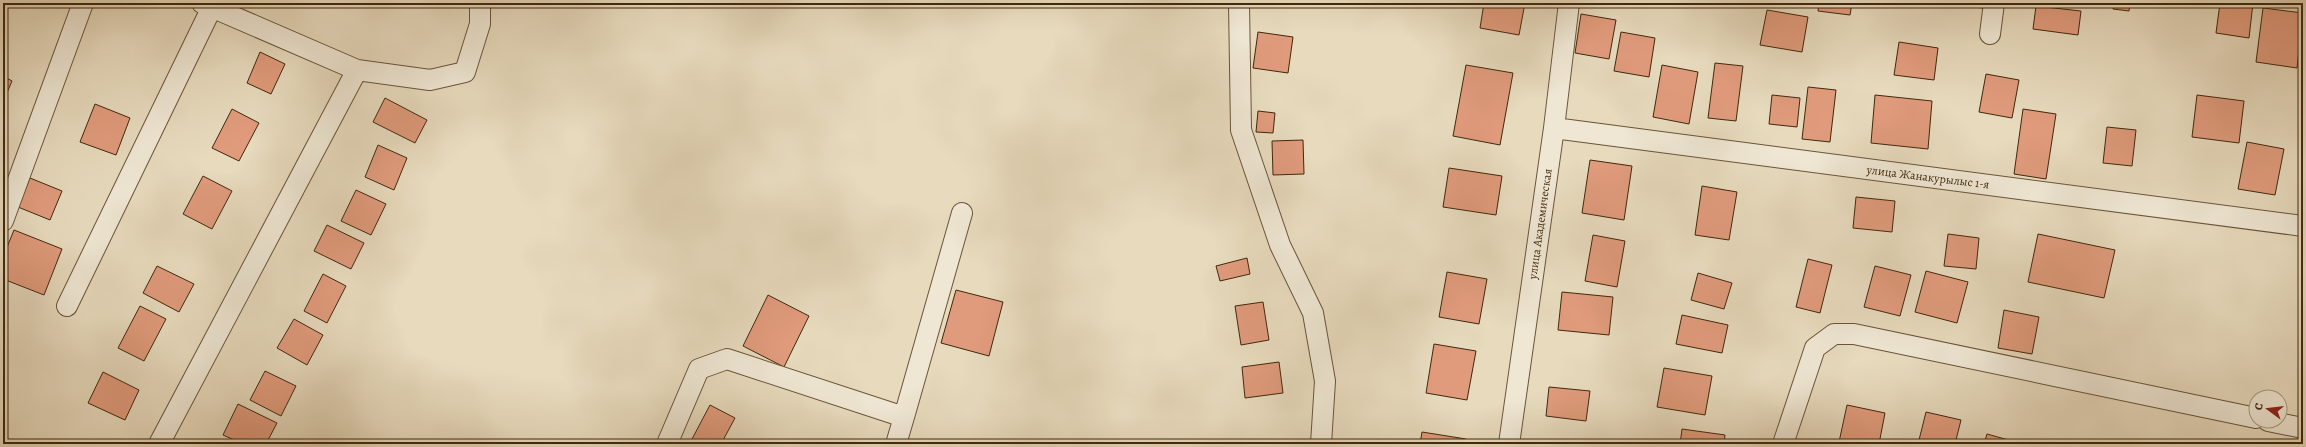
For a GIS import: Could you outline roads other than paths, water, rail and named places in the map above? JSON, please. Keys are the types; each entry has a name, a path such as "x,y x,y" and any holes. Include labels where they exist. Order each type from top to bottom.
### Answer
{"street":[{"path":"3,221 83,3"},
{"path":"67,306 207,5 357,70 430,80 465,72 480,24 480,3"},
{"path":"1239,3 1241,130 1280,245 1313,313 1325,381 1321,444"},
{"name":"улица Академическая","path":"1508,444 1554,128 1569,3"},
{"path":"1990,34 1994,3"},
{"path":"160,444 357,70"},
{"name":"улица Жанакурылыс 1-я","path":"1554,128 2303,226"},
{"path":"896,444 962,213"},
{"path":"1783,444 1815,348 1834,334 1854,334 2248,416"},
{"path":"667,444 699,369 727,359 904,417"},
{"path":"2288,425 2303,428"}]}
